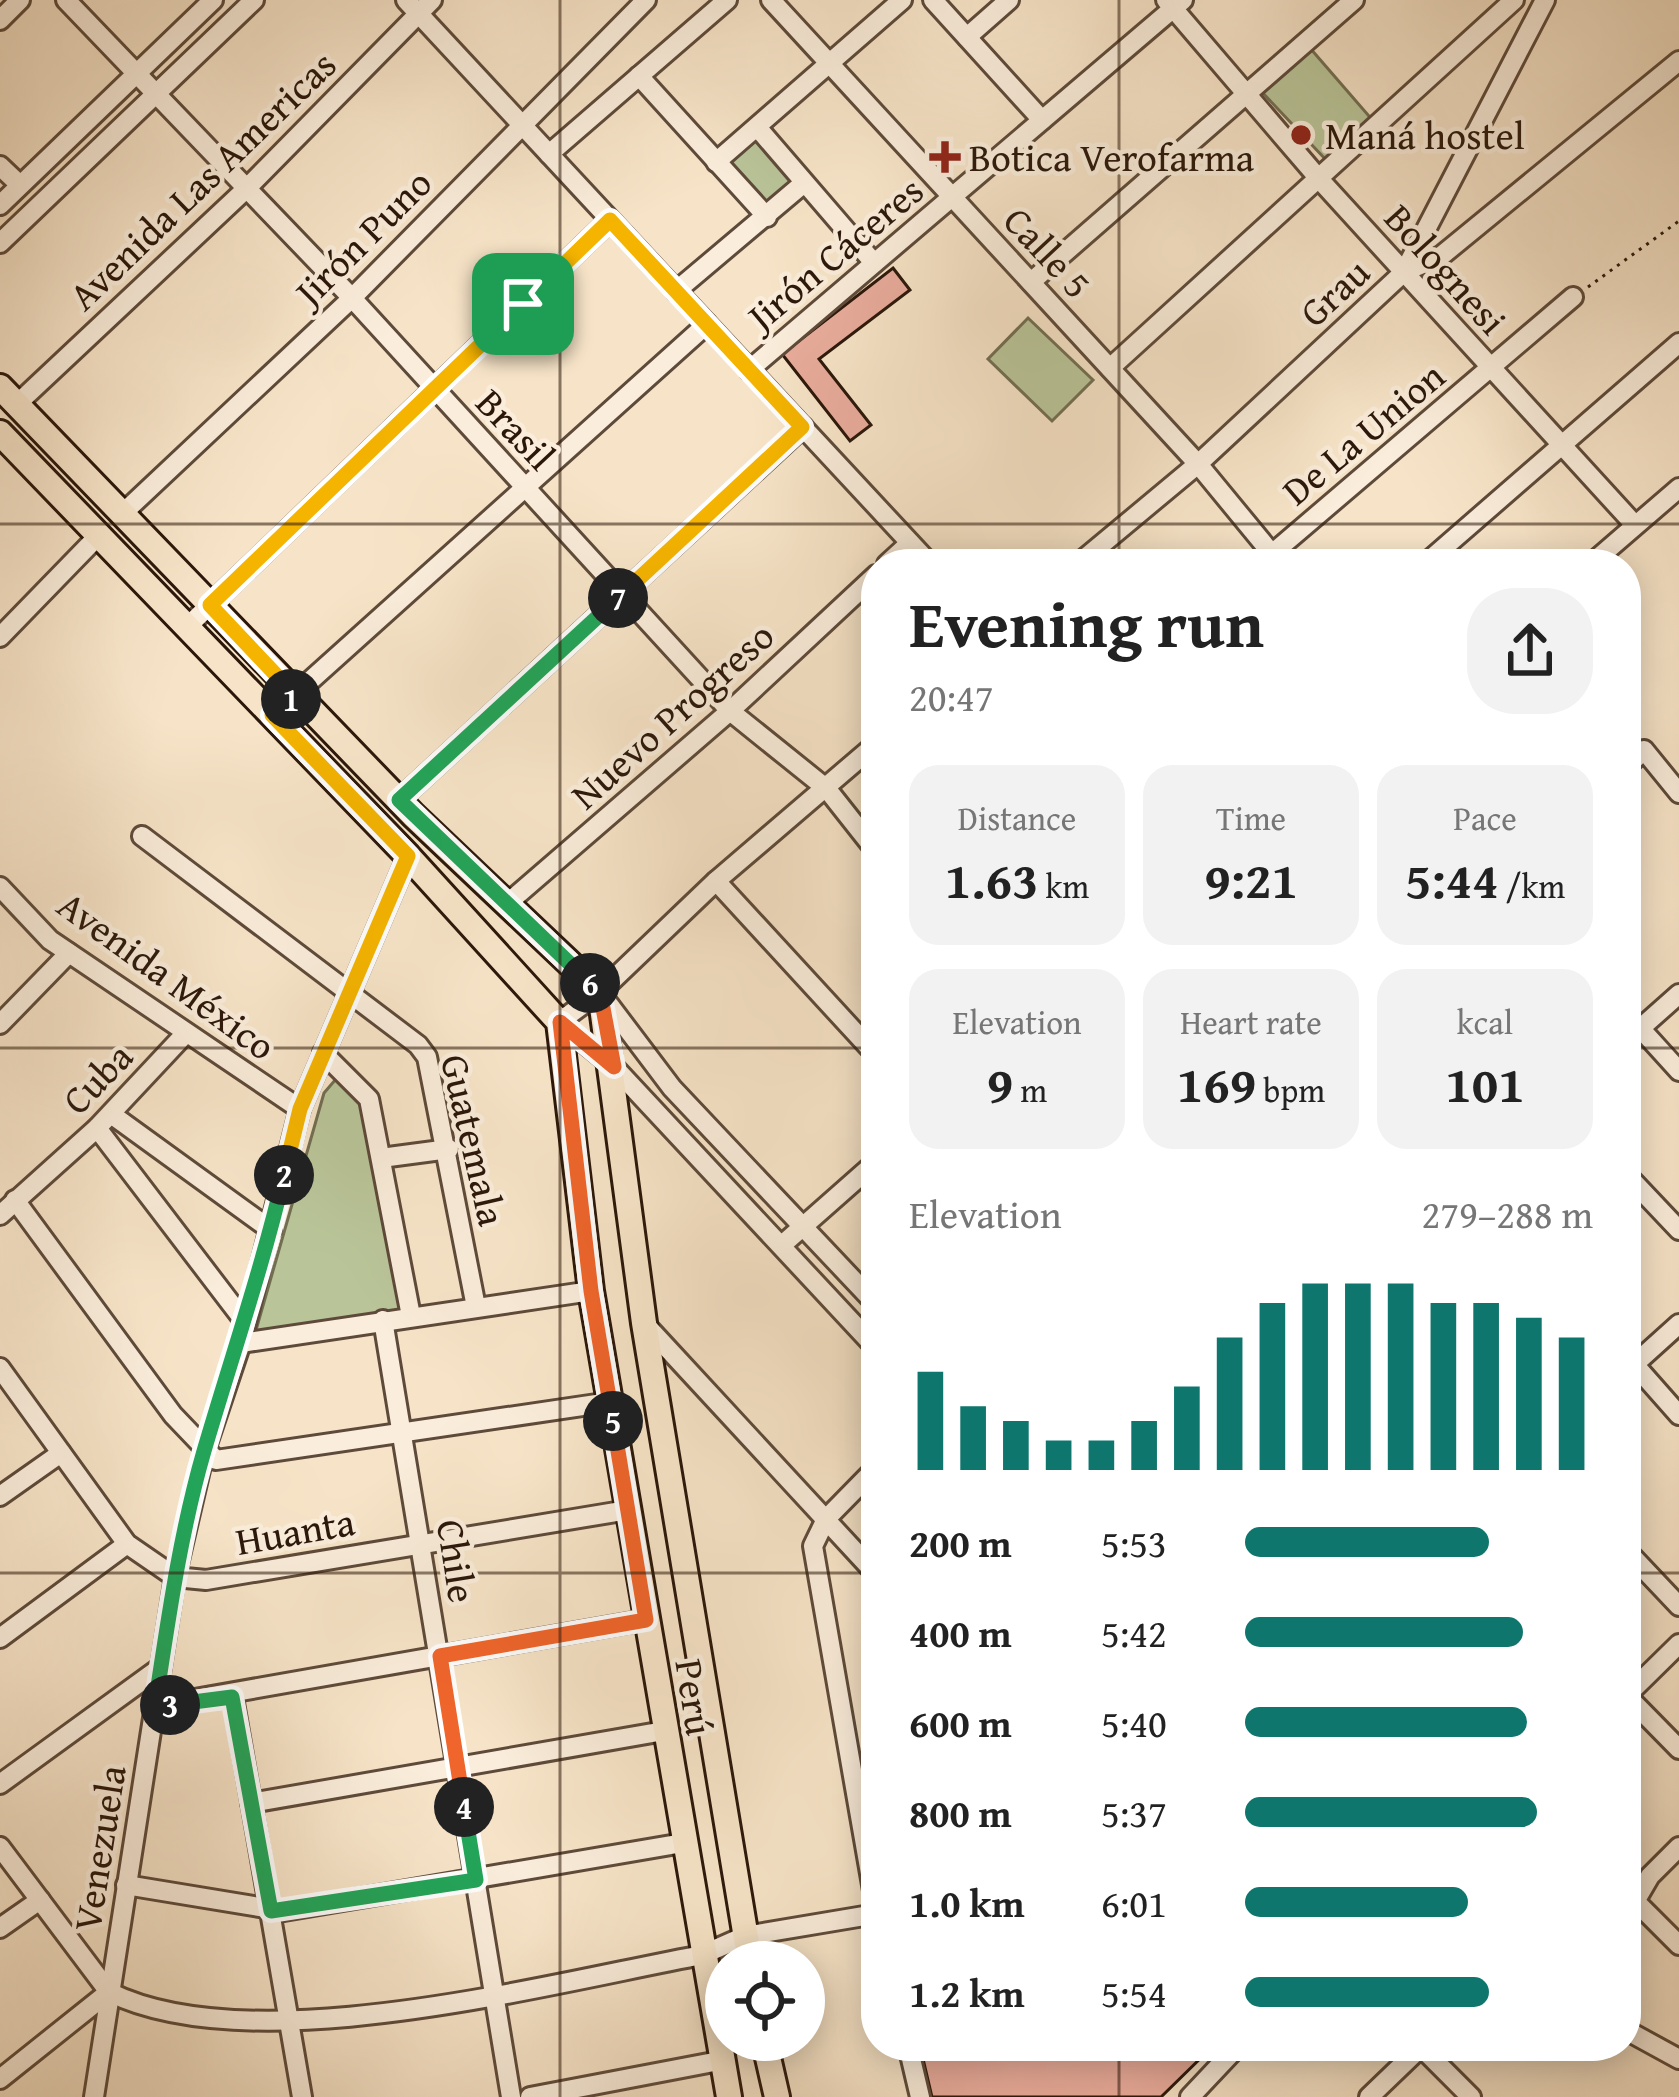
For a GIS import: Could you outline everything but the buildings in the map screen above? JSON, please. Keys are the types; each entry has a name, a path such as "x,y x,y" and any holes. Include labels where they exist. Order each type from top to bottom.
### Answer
{"main road":[{"path":"8,396 399,800 600,992"},
{"path":"0,433 408,856 560,1022"},
{"name":"Perú","path":"600,992 614,1067 644,1322 746,1941"},
{"name":"Perú","path":"560,1022 591,1291 705,1974"},
{"name":"Perú","path":"719,2061 729,2097"},
{"path":"769,2061 777,2097"}],"street":[{"path":"0,20 20,0"},
{"name":"Brasil","path":"66,0 352,298 730,711 827,789 861,832"},
{"path":"0,205 213,0"},
{"path":"0,243 254,0"},
{"name":"Jirón Puno","path":"122,514 352,298 646,0"},
{"path":"549,154 727,0"},
{"name":"Calle 5","path":"771,0 1198,464 1257,549"},
{"path":"716,162 902,0"},
{"path":"933,0 1042,120"},
{"path":"1031,282 1354,0"},
{"name":"Grau","path":"1096,549 1198,464 1404,272 1545,0"},
{"path":"967,37 1007,1"},
{"name":"Bolognesi","path":"1174,3 1243,93 1560,448 1634,524"},
{"name":"Jirón Cáceres","path":"749,370 1174,3"},
{"path":"419,4 520,123 916,549"},
{"name":"Avenida Las Americas","path":"8,396 246,189 419,4"},
{"path":"1110,368 1320,180 1501,4"},
{"path":"1404,272 1441,256 1679,61"},
{"path":"639,76 767,217"},
{"path":"757,127 874,263"},
{"path":"0,166 20,185"},
{"path":"676,291 804,183"},
{"path":"187,627 610,220"},
{"name":"De La Union","path":"1279,549 1574,297"},
{"path":"272,715 707,324"},
{"path":"1442,549 1679,343"},
{"path":"399,800 802,427"},
{"path":"1607,549 1679,488"},
{"path":"0,637 99,536"},
{"path":"903,549 910,543"},
{"name":"Nuevo Progreso","path":"509,902 730,711 861,588"},
{"path":"1641,753 1644,750 1679,793"},
{"path":"861,758 716,881 600,992 560,1022 614,1067 861,1332"},
{"name":"Guatemala","path":"142,836 347,990 427,1057 449,1149 476,1307"},
{"name":"Venezuela","path":"94,2097 175,1577 204,1453 241,1342 300,1109 408,856"},
{"path":"716,881 859,1036"},
{"name":"Avenida México","path":"0,887 69,953 300,1109"},
{"path":"0,1024 69,953"},
{"path":"600,992 672,1088 861,1287"},
{"path":"1641,1028 1679,994"},
{"name":"Cuba","path":"0,1215 104,1122 186,1033"},
{"path":"1641,1041 1679,1071"},
{"path":"323,1053 366,1092 411,1316"},
{"path":"104,1122 271,1230"},
{"path":"104,1122 245,1322"},
{"path":"381,1158 449,1149"},
{"path":"782,1245 861,1175"},
{"path":"1641,1190 1679,1230"},
{"path":"15,1200 204,1453 225,1461 610,1402"},
{"path":"241,1342 591,1291"},
{"name":"Chile","path":"383,1321 511,2097"},
{"path":"644,1322 861,1558"},
{"path":"1641,1354 1679,1324"},
{"path":"0,1368 128,1544 175,1577"},
{"path":"1641,1375 1679,1415"},
{"path":"0,1496 61,1453"},
{"path":"861,1483 826,1519 813,1546 861,1824"},
{"name":"Huanta","path":"175,1577 206,1580 628,1510"},
{"path":"0,1638 128,1544"},
{"path":"1641,1566 1679,1606"},
{"path":"155,1706 232,1697 646,1620"},
{"path":"1641,1681 1679,1644"},
{"path":"0,1784 161,1667"},
{"path":"232,1697 302,2097"},
{"path":"1641,1710 1679,1748"},
{"path":"251,1803 664,1731"},
{"path":"126,1886 271,1911 683,1843"},
{"path":"1641,1895 1679,1846"},
{"path":"0,1847 109,1992 135,2005 289,2022 354,2017 702,1955 745,1936 861,1914"},
{"path":"0,1928 40,1900"},
{"path":"1641,1917 1679,1945"},
{"path":"0,2079 109,1992"},
{"path":"1641,2038 1679,2059"},
{"path":"530,2097 607,2090 719,2061"},
{"path":"912,2061 920,2097"},
{"path":"1190,2097 1224,2061"},
{"path":"1369,2097 1406,2061"},
{"path":"1434,2061 1471,2097"}],"path":[{"path":"1574,297 1679,221"}],"green space":[{"path":"1310,48 1375,123 1328,162 1260,90"},
{"path":"758,138 800,184 770,210 729,164"},
{"path":"1028,318 1093,380 1052,421 988,359"},
{"path":"336,1079 368,1102 402,1302 399,1312 261,1336 256,1330 324,1093"}],"place":[{"name":"Maná hostel","path":"1301,135"},
{"name":"Botica Verofarma","path":"945,157"}],"route":[{"path":"610,220 802,427 399,800 600,992 614,1067 560,1022 591,1291 646,1620 440,1656 476,1880 271,1911 232,1697 155,1706 175,1577 204,1453 241,1342 300,1109 408,856 272,715 295,695 210,605 523,304 610,220"}]}
